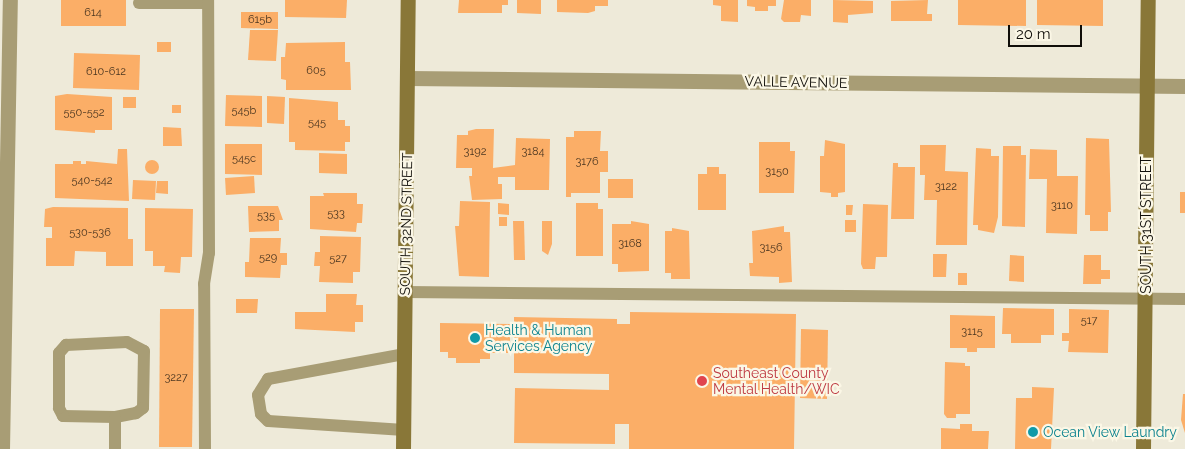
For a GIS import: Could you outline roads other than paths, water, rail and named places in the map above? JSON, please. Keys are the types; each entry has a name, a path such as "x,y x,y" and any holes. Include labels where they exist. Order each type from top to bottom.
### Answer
{"main road":[{"name":"SOUTH 32ND STREET","path":"404,449 408,0"},
{"name":"SOUTH 31ST STREET","path":"1143,449 1148,0"}],"street":[{"path":"2,449 10,0"},
{"name":"VALLE AVENUE","path":"408,78 1185,86"}],"lane":[{"path":"139,3 208,2 209,253 204,284 206,449"},
{"path":"405,292 1185,299"},
{"path":"127,342 144,351 143,408 136,413 115,417 63,416 59,408 57,367 59,353 66,345 127,342"},
{"path":"404,354 268,379 258,395 260,414 268,421 404,430"},
{"path":"114,449 115,417"}],"place":[{"name":"Health & Human Services Agency","path":"475,338"},
{"name":"Southeast County Mental Health/WIC","path":"702,381"},
{"name":"Ocean View Laundry","path":"1033,432"}]}
